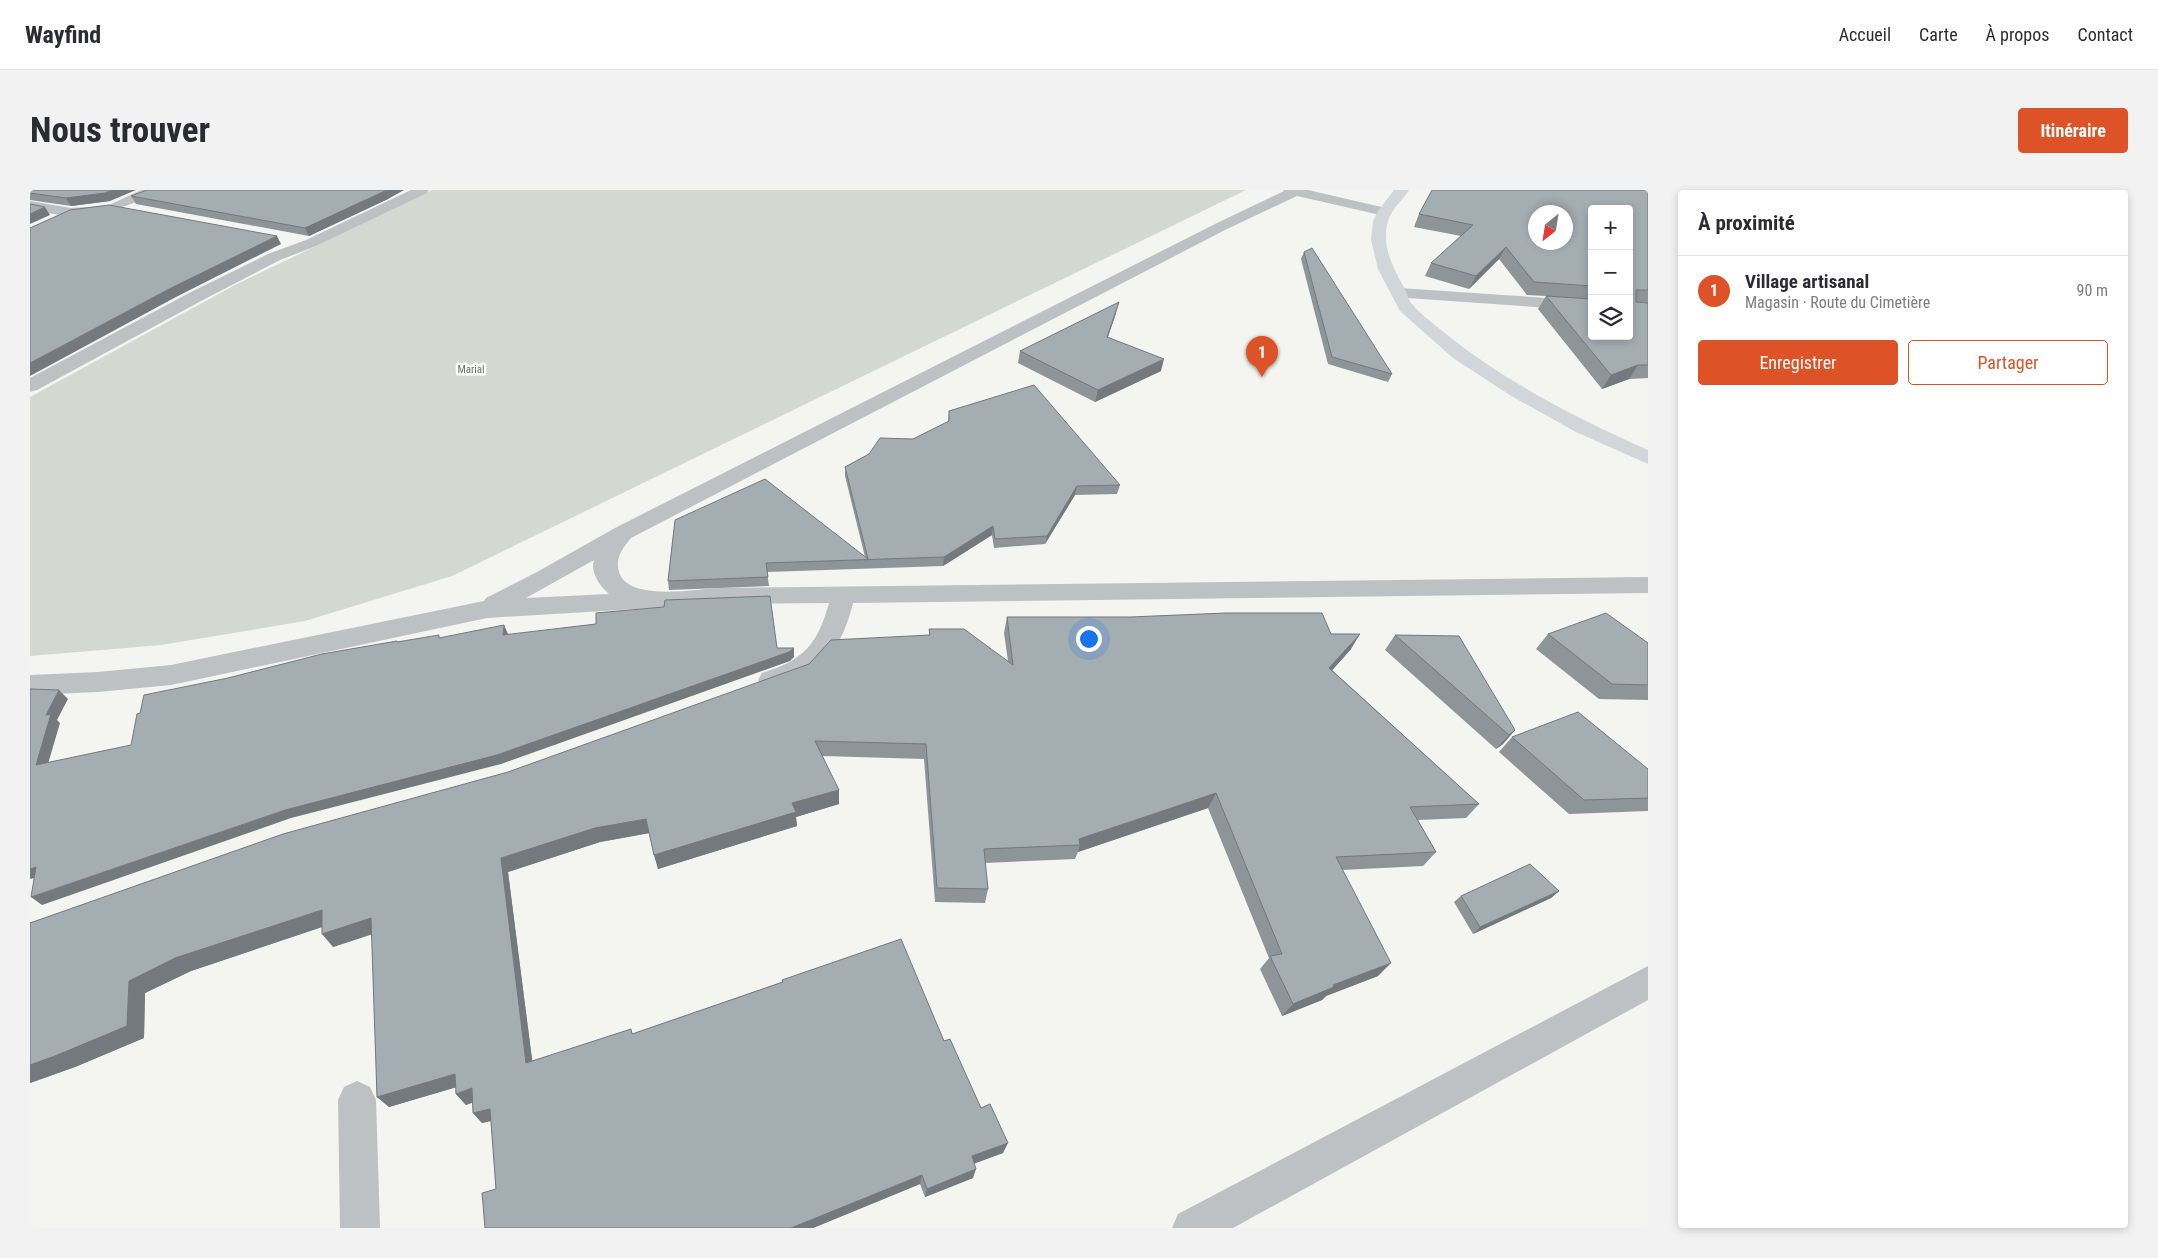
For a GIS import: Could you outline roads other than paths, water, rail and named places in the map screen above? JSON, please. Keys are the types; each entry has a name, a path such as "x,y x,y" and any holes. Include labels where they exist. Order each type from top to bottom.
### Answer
{"highway":[{"path":"1402,190 1385,212 1377,242 1386,273 1399,294 1400,300 1445,343 1483,371 1533,401 1593,433 1648,458"}],"street":[{"path":"113,208 153,190"},
{"path":"30,386 195,297 274,257 310,243 422,190"},
{"path":"486,608 546,578 624,533 1293,191 1385,212"},
{"path":"30,205 71,212 113,208 141,212"},
{"path":"46,224 71,212"},
{"path":"282,238 310,243"},
{"path":"1399,294 1588,306"},
{"path":"624,533 610,548 605,564 610,582 626,594 651,600"},
{"path":"30,685 98,682 171,675 486,608 729,595 1648,585"},
{"path":"744,690 800,670 824,645 836,623 843,595"},
{"path":"1192,1228 1648,982"},
{"path":"357,1100 360,1228"}],"place":[{"name":"Village artisanal","path":"1262,377"}],"park label":[{"name":"Marial","path":"471,369"}]}
